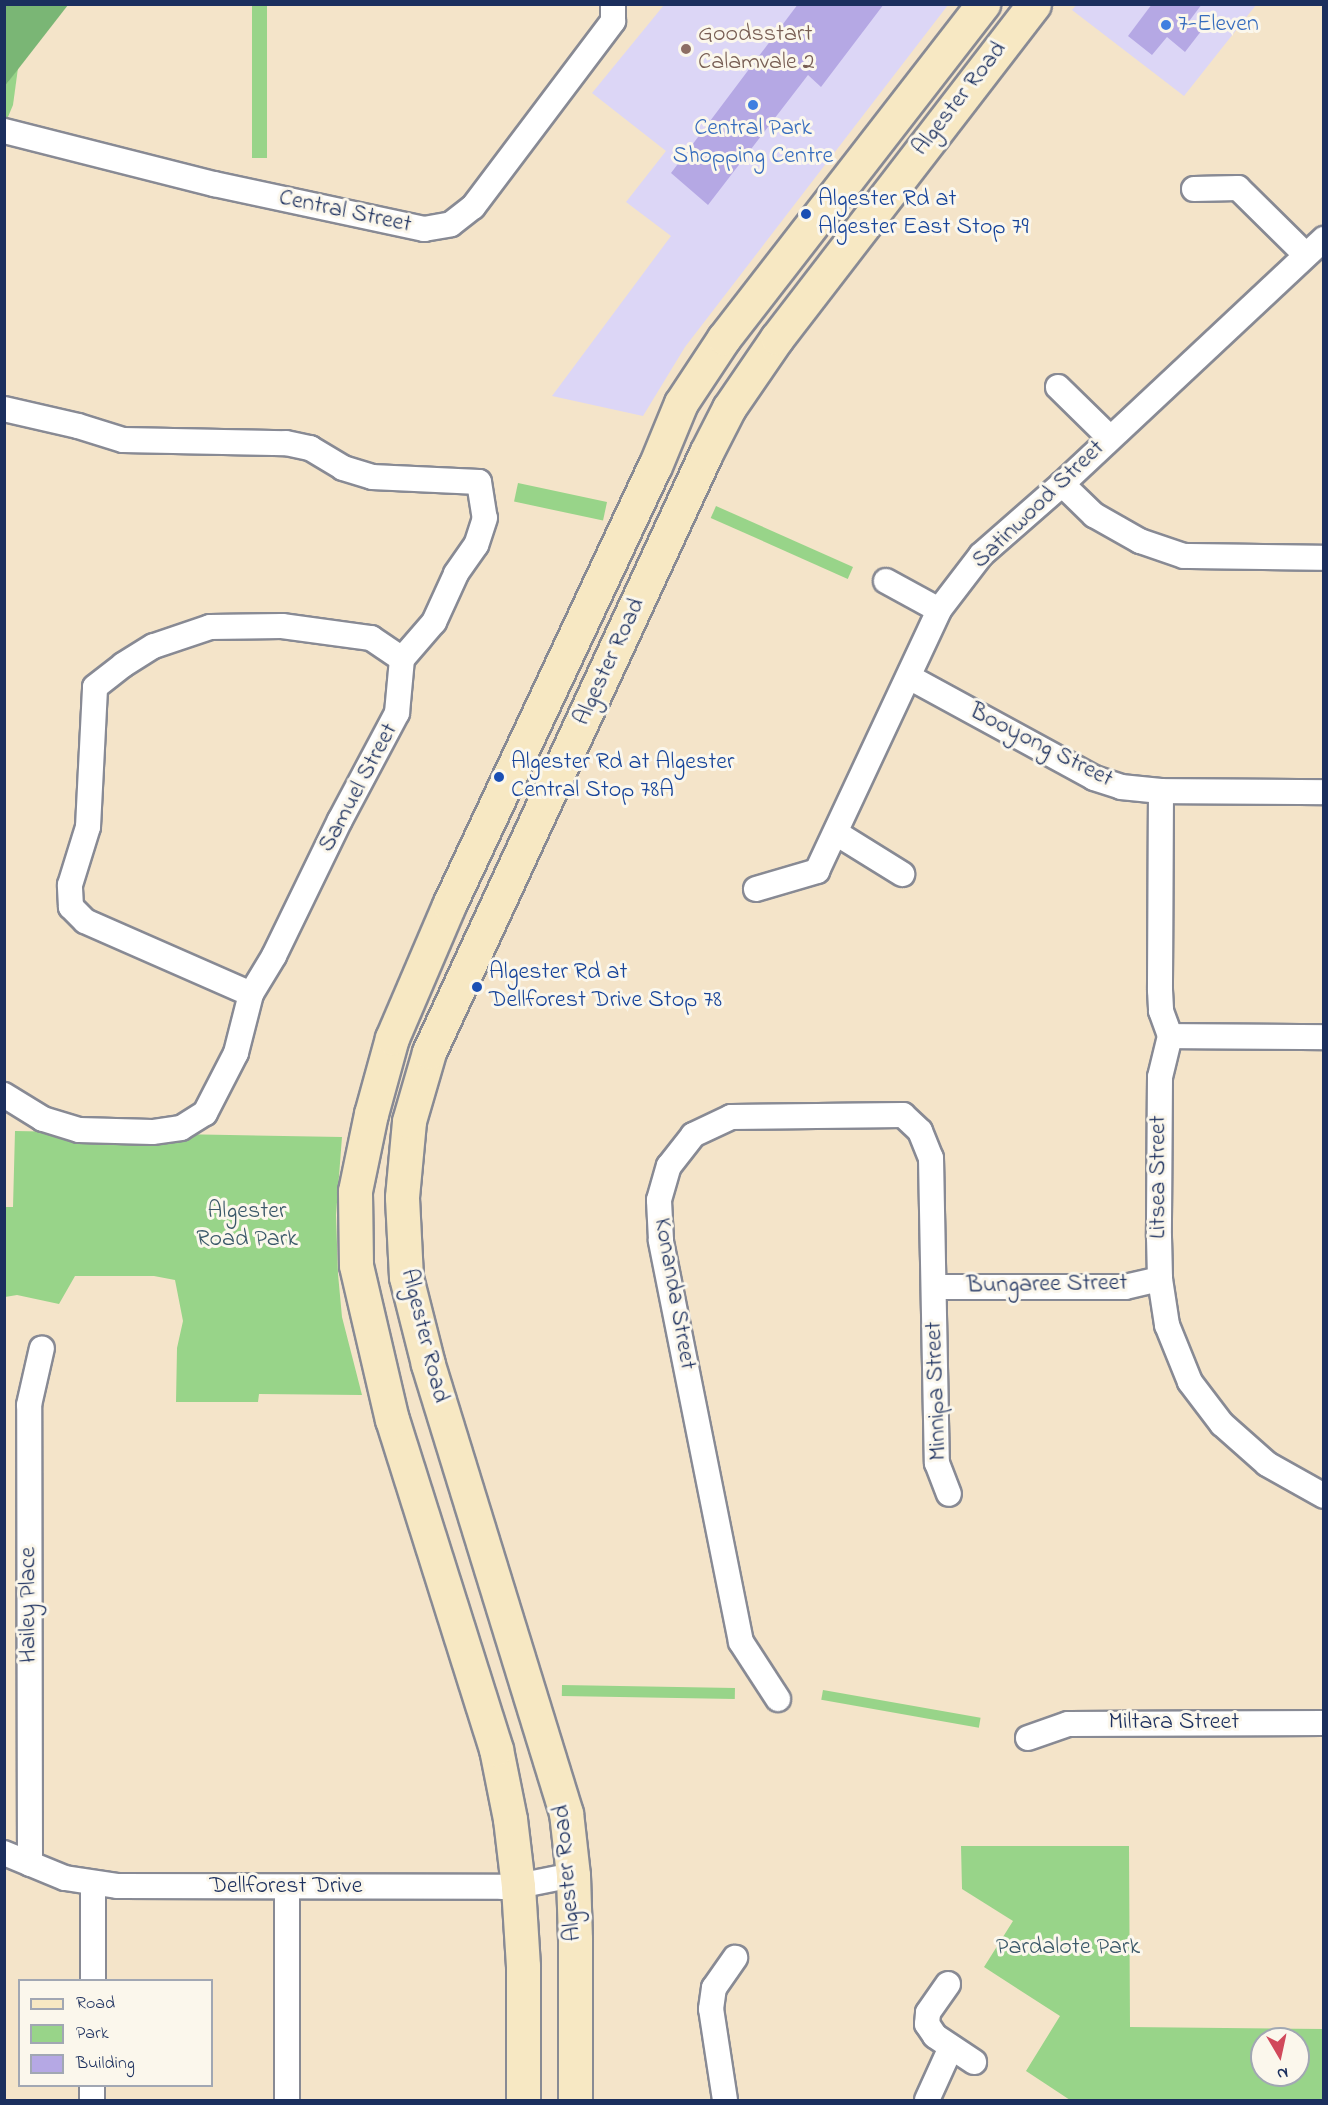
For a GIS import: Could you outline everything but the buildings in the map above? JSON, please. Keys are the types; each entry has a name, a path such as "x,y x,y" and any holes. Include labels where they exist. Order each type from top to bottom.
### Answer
{"main road":[{"name":"Algester Road","path":"523,2100 523,1966 518,1886 510,1819 496,1749 392,1420 356,1265 355,1191 371,1113 392,1038 449,905 655,466 681,403 724,339 983,4"},
{"name":"Algester Road","path":"575,2100 573,1875 566,1813 428,1364 406,1277 402,1197 409,1121 429,1052 706,453 729,408 777,338 1034,4"}],"street":[{"name":"Central Street","path":"4,130 214,184 424,229 451,224 473,207 613,21 613,4"},
{"path":"1194,189 1238,188 1318,245"},
{"name":"Satinwood Street","path":"756,889 817,871 939,610 981,555 1062,484 1318,245"},
{"path":"1058,387 1110,438"},
{"path":"4,409 78,426 123,440 286,443 310,448 343,468 372,477 479,482 485,518 476,545 456,574 434,622 402,659 371,638 282,626 210,627 154,646 123,665 95,687 88,828 70,885 71,907 85,921 251,994"},
{"path":"1062,484 1095,515 1140,541 1184,556 1323,558"},
{"path":"886,582 939,610"},
{"name":"Samuel Street","path":"4,1095 43,1119 79,1130 152,1132 181,1128 205,1113 236,1053 251,994 274,956 340,820 398,713 402,659"},
{"name":"Booyong Street","path":"909,677 1094,777 1121,787 1161,791 1323,792"},
{"path":"1161,791 1160,990 1161,1011 1170,1036 1323,1036"},
{"path":"836,833 902,874"},
{"name":"Litsea Street","path":"1170,1036 1160,1077 1160,1279 1167,1325 1190,1382 1222,1424 1267,1464 1323,1496"},
{"name":"Konanda Street","path":"778,1699 741,1642 661,1240 659,1200 669,1166 693,1135 730,1117 903,1115 920,1131 931,1158 934,1287"},
{"name":"Bungaree Street","path":"934,1287 1125,1287 1160,1279"},
{"name":"Minnipa Street","path":"934,1287 937,1463 949,1494"},
{"name":"Hailey Place","path":"30,1864 29,1406 42,1348"},
{"name":"Miltara Street","path":"1028,1738 1068,1724 1323,1723"},
{"name":"Dellforest Drive","path":"4,1853 65,1878 93,1883 287,1888 518,1886 573,1875"},
{"path":"93,1883 93,1979"},
{"path":"287,1888 287,2100"},
{"path":"725,2100 711,2009 714,1988 735,1958"},
{"path":"948,1984 928,2013 927,2024 935,2036 974,2062"},
{"path":"927,2100 951,2047"}],"shaded area":[{"path":"1077,4 1256,5 1184,96 1072,10"},
{"path":"664,5 948,5 685,347 643,416 552,396 671,236 626,202 666,151 592,93"}],"green space":[{"path":"4,5 68,5 5,86"},
{"path":"252,5 267,5 267,158 252,158"},
{"path":"18,68 13,105 5,124 5,86"},
{"path":"518,483 607,502 603,521 514,502"},
{"path":"716,506 853,567 848,579 711,518"},
{"name":"Algester Road Park","path":"15,1131 342,1137 336,1215 338,1274 342,1317 362,1395 259,1394 258,1402 176,1402 177,1348 183,1321 175,1280 154,1276 75,1276 59,1304 17,1295 5,1297 4,1207 13,1207"},
{"path":"562,1685 735,1688 735,1699 562,1696"},
{"path":"823,1690 981,1718 979,1728 821,1700"},
{"name":"Pardalote Park","path":"961,1846 1129,1846 1130,2027 1250,2028 1250,2087 1310,2087 1310,2029 1323,2029 1323,2100 1070,2100 1026,2071 1060,2016 984,1967 1013,1921 962,1889"}],"place":[{"name":"7-Eleven","path":"1166,25"},
{"name":"Goodsstart Calamvale 2","path":"686,49"},
{"name":"Central Park Shopping Centre","path":"753,105"},
{"name":"Algester Rd at Algester East Stop 79","path":"806,214"},
{"name":"Algester Rd at Algester Central Stop 78A","path":"499,777"},
{"name":"Algester Rd at Dellforest Drive Stop 78","path":"477,987"}]}
